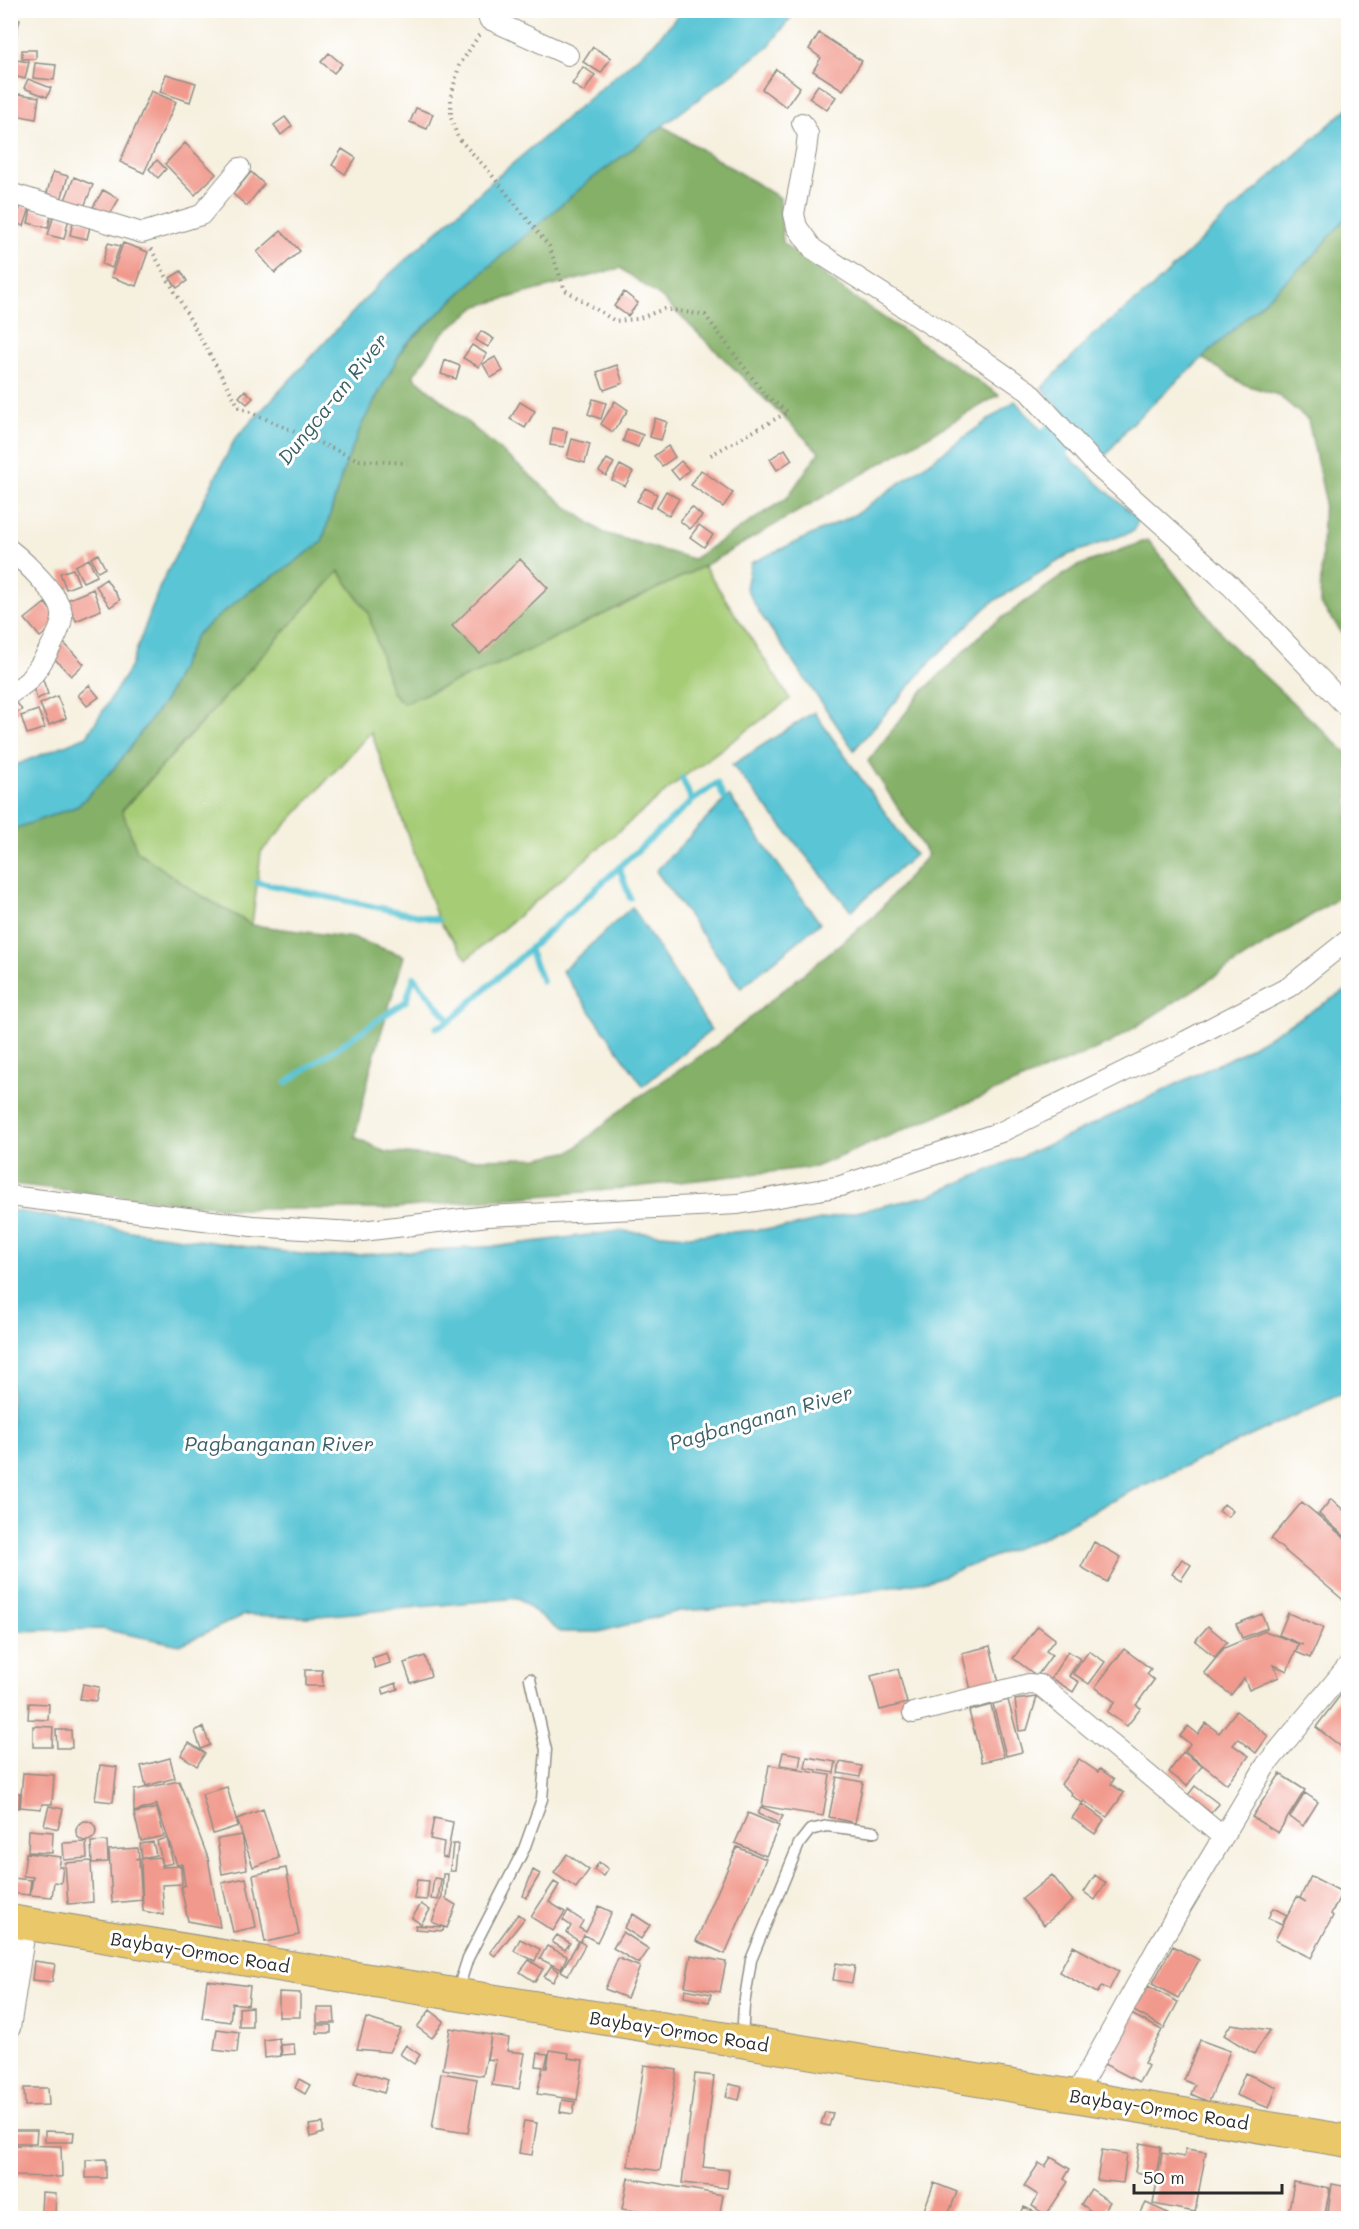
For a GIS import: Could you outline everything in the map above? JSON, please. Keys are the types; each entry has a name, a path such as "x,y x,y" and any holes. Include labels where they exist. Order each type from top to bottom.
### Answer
{"main road":[{"name":"Baybay-Ormoc Road","path":"18,1923 1348,2141"}],"street":[{"path":"491,15 568,56"},
{"path":"802,123 808,134 794,214 797,227 813,249 953,339 1028,391 1096,465 1232,586 1348,708"},
{"path":"10,193 142,232 201,215 240,168"},
{"path":"10,550 20,557 57,600 63,615 57,633 37,670 27,682 10,694"},
{"path":"10,1196 252,1226 354,1232 488,1216 738,1204 841,1186 1011,1127 1186,1041 1289,987 1348,940"},
{"path":"1075,2097 1161,1941 1272,1758 1348,1666"},
{"path":"912,1713 1029,1684 1043,1686 1223,1837"},
{"path":"10,2028 18,1923"}],"lane":[{"path":"456,1995 468,1958 524,1849 542,1799 546,1750 530,1679"},
{"path":"742,2043 744,2005 751,1960 799,1844 810,1830 827,1826 875,1832"}],"path":[{"path":"491,15 459,66 451,96 451,118 458,138 487,169 549,246 565,290 615,321 637,319 663,309 705,315 765,395 788,412 709,456"},
{"path":"142,232 239,407 358,460 407,463"}],"green space":[{"path":"663,126 780,198 783,243 850,295 999,395 704,566 506,661 403,703 392,692 368,612 339,571 122,810 137,851 195,892 252,925 353,938 404,956 371,1067 355,1137 385,1152 461,1159 538,1158 572,1151 628,1104 718,1044 875,915 928,855 868,761 921,693 989,627 1075,567 1148,540 1231,645 1348,754 1348,892 1110,1043 815,1167 607,1190 384,1209 238,1209 11,1184 11,830 78,806 116,766 165,700 196,635 245,594 322,542 343,471 362,424 404,347 485,270 589,181","holes":["620,268 662,298 819,452 787,498 693,559 604,533 566,506 413,376 443,333 478,306"]},
{"path":"1348,215 1348,637 1343,634 1320,603 1324,494 1308,420 1278,395 1243,384 1202,358 1316,253"},
{"path":"704,566 790,699 682,778 467,959 438,920 371,732 261,852 252,925 195,892 137,851 122,811 339,571 368,612 392,692 403,703 506,661"}],"water":[{"name":"Dungca-an River","path":"682,11 796,11 768,47 589,181 485,270 404,346 362,424 343,471 322,542 245,594 196,635 165,700 116,766 78,806 11,830 11,767 87,736 130,668 160,586 235,439 381,282 497,177 653,44"},
{"path":"1348,108 1348,215 1316,253 1129,426 1103,459 1042,388 1094,334 1152,288 1221,221"},
{"path":"1015,401 1053,443 1138,519 1134,531 1068,555 991,603 931,661 854,750 759,612 746,588 751,563 856,514"},
{"path":"814,712 915,855 851,911 732,765"},
{"path":"729,796 820,923 741,988 656,871"},
{"path":"632,907 711,1030 643,1086 562,971"},
{"name":"Pagbanganan River","path":"1348,989 1348,1391 1131,1491 1040,1539 932,1580 826,1598 757,1606 679,1611 599,1632 560,1632 518,1598 308,1617 244,1615 180,1645 102,1629 11,1631 11,1210 137,1232 323,1257 500,1246 620,1231 688,1236 790,1227 931,1195 1075,1133 1241,1053"}],"building":[{"path":"10,17 20,19 13,48 10,47"},
{"path":"819,33 862,61 843,90 813,71 821,58 809,49"},
{"path":"593,47 611,58 601,73 583,62"},
{"path":"22,50 36,50 36,59 22,59"},
{"path":"329,53 342,64 334,73 321,62"},
{"path":"11,59 29,62 25,79 10,75"},
{"path":"35,63 56,65 54,80 33,78"},
{"path":"583,67 595,75 584,92 572,84"},
{"path":"776,69 800,87 786,107 762,89"},
{"path":"166,74 196,83 190,102 160,92"},
{"path":"28,79 51,88 47,97 24,88"},
{"path":"818,85 836,97 827,110 809,98"},
{"path":"151,91 176,102 144,173 120,162"},
{"path":"18,94 39,97 36,119 15,115"},
{"path":"416,108 433,114 427,129 410,122"},
{"path":"285,117 292,126 281,135 274,125"},
{"path":"185,143 216,174 195,195 165,164"},
{"path":"342,149 356,158 345,174 332,165"},
{"path":"157,160 166,169 158,178 149,169"},
{"path":"53,172 68,176 61,200 46,196"},
{"path":"251,172 264,184 247,206 233,194"},
{"path":"74,177 93,185 84,207 65,200"},
{"path":"103,190 119,199 109,216 93,207"},
{"path":"21,205 30,208 24,226 15,223"},
{"path":"31,209 51,215 48,228 28,223"},
{"path":"54,214 69,218 64,239 48,235"},
{"path":"74,218 91,222 87,239 70,235"},
{"path":"281,231 300,251 275,273 257,252"},
{"path":"108,243 120,246 112,268 102,264"},
{"path":"123,243 148,252 136,286 111,277"},
{"path":"181,271 187,281 177,288 170,278"},
{"path":"624,292 638,303 628,316 614,306"},
{"path":"481,331 494,339 488,347 476,340"},
{"path":"472,345 487,354 479,367 463,358"},
{"path":"495,357 503,371 491,378 483,364"},
{"path":"445,360 460,366 456,379 441,374"},
{"path":"617,365 623,383 604,390 597,372"},
{"path":"245,390 253,398 247,404 239,397"},
{"path":"593,399 606,403 601,419 588,414"},
{"path":"615,401 628,410 613,432 601,424"},
{"path":"520,402 535,411 525,428 510,419"},
{"path":"655,418 667,422 661,440 650,437"},
{"path":"553,428 567,431 564,447 550,445"},
{"path":"627,429 643,435 638,447 623,441"},
{"path":"572,439 590,444 585,463 567,458"},
{"path":"668,446 675,457 662,466 654,456"},
{"path":"785,449 792,460 777,470 770,459"},
{"path":"607,459 614,463 606,476 599,471"},
{"path":"681,461 689,470 679,480 671,470"},
{"path":"620,465 633,472 625,486 612,480"},
{"path":"701,470 733,493 723,507 691,485"},
{"path":"645,488 657,494 650,508 637,501"},
{"path":"666,491 679,499 669,516 656,508"},
{"path":"692,507 702,516 690,529 680,521"},
{"path":"699,525 713,535 704,547 690,537"},
{"path":"98,554 105,568 98,572 91,558"},
{"path":"89,559 97,576 83,582 75,566"},
{"path":"520,559 548,588 480,654 452,626"},
{"path":"73,569 79,584 66,589 60,573"},
{"path":"106,579 120,600 110,607 96,586"},
{"path":"93,589 101,610 76,621 67,600"},
{"path":"45,603 60,622 40,637 25,619"},
{"path":"63,642 84,664 71,676 50,654"},
{"path":"43,680 48,694 37,699 32,684"},
{"path":"89,685 99,697 87,706 78,695"},
{"path":"10,693 22,710 10,717"},
{"path":"57,696 66,718 49,725 40,704"},
{"path":"38,710 45,728 27,734 21,716"},
{"path":"1331,1499 1348,1514 1348,1539 1319,1514"},
{"path":"1302,1502 1348,1541 1348,1604 1271,1539"},
{"path":"1224,1504 1233,1511 1228,1517 1219,1511"},
{"path":"1094,1542 1121,1557 1107,1582 1081,1567"},
{"path":"1182,1559 1191,1565 1181,1580 1172,1574"},
{"path":"1288,1613 1323,1628 1310,1658 1296,1652 1299,1644 1303,1645 1279,1635"},
{"path":"1262,1614 1267,1628 1242,1638 1236,1624"},
{"path":"1038,1626 1055,1639 1046,1651 1052,1655 1037,1676 1013,1658"},
{"path":"1208,1626 1227,1642 1215,1657 1195,1641"},
{"path":"1265,1631 1299,1644 1287,1671 1274,1665 1279,1677 1249,1690 1244,1678 1231,1695 1204,1673 1224,1648"},
{"path":"990,1646 999,1683 971,1690 962,1653"},
{"path":"1124,1649 1151,1669 1147,1674 1154,1680 1136,1705 1141,1708 1127,1726 1107,1712 1115,1702 1095,1687"},
{"path":"1068,1651 1080,1659 1069,1676 1079,1682 1073,1692 1051,1678"},
{"path":"1089,1651 1105,1662 1089,1684 1073,1673"},
{"path":"387,1653 390,1663 375,1668 372,1658"},
{"path":"425,1656 431,1676 411,1683 404,1663"},
{"path":"898,1669 907,1703 880,1710 871,1676"},
{"path":"305,1670 322,1670 323,1686 305,1686"},
{"path":"396,1683 398,1689 384,1694 382,1688"},
{"path":"83,1684 99,1687 96,1701 80,1699"},
{"path":"1348,1685 1348,1743 1344,1749 1316,1727"},
{"path":"1037,1697 1027,1730 1019,1731 1015,1700"},
{"path":"1008,1700 1022,1752 1006,1756 993,1704"},
{"path":"29,1703 49,1704 48,1720 28,1719"},
{"path":"991,1705 1004,1757 982,1762 969,1711"},
{"path":"1236,1711 1268,1736 1256,1753 1238,1739 1233,1745 1249,1756 1227,1784 1185,1751 1190,1744 1180,1736 1188,1726 1198,1734 1206,1723 1219,1733"},
{"path":"33,1726 53,1727 52,1747 33,1747"},
{"path":"203,1727 210,1745 201,1749 195,1731"},
{"path":"56,1730 71,1730 72,1748 57,1748"},
{"path":"189,1743 205,1753 197,1766 181,1755"},
{"path":"783,1752 801,1755 799,1768 780,1765"},
{"path":"1183,1752 1202,1766 1187,1786 1169,1772"},
{"path":"807,1757 836,1762 834,1773 805,1768"},
{"path":"170,1758 175,1778 146,1786 141,1766"},
{"path":"1079,1759 1098,1772 1100,1769 1114,1779 1111,1784 1124,1793 1107,1817 1084,1801 1082,1803 1061,1784"},
{"path":"840,1762 862,1766 860,1777 838,1773"},
{"path":"100,1765 117,1767 113,1802 95,1800"},
{"path":"769,1765 830,1775 823,1816 762,1806"},
{"path":"23,1773 54,1775 52,1804 42,1804 41,1809 20,1807"},
{"path":"1280,1774 1305,1790 1278,1833 1252,1817"},
{"path":"837,1777 863,1782 855,1823 829,1817"},
{"path":"179,1781 208,1858 220,1927 188,1921 181,1887 185,1885 182,1864 177,1865 157,1805 134,1812 134,1790"},
{"path":"1195,1786 1219,1804 1211,1813 1188,1795"},
{"path":"227,1787 238,1826 213,1834 202,1794"},
{"path":"10,1792 20,1793 19,1808 10,1808"},
{"path":"1305,1793 1318,1802 1303,1826 1290,1817"},
{"path":"1082,1804 1104,1820 1095,1834 1072,1818"},
{"path":"49,1806 63,1809 58,1829 44,1825"},
{"path":"761,1807 783,1816 779,1823 758,1814"},
{"path":"157,1808 164,1836 141,1841 134,1813"},
{"path":"263,1809 279,1858 253,1867 237,1819"},
{"path":"748,1813 779,1826 766,1856 735,1843"},
{"path":"434,1818 453,1822 447,1858 442,1857 444,1842 430,1839"},
{"path":"86,1821 93,1824 96,1831 93,1838 86,1841 79,1838 76,1831 79,1824"},
{"path":"29,1830 53,1832 52,1853 28,1852"},
{"path":"242,1835 247,1869 222,1874 217,1839"},
{"path":"167,1838 173,1863 163,1865 157,1841"},
{"path":"107,1841 108,1862 92,1863 91,1842"},
{"path":"86,1842 87,1858 64,1860 63,1843"},
{"path":"153,1842 156,1855 142,1858 140,1844"},
{"path":"453,1844 458,1844 455,1871 450,1871"},
{"path":"737,1847 766,1859 725,1954 696,1941"},
{"path":"138,1848 139,1858 136,1859 160,1857 162,1867 181,1866 182,1884 162,1885 164,1915 143,1911 141,1861 139,1861 142,1900 112,1903 109,1850"},
{"path":"26,1853 61,1857 59,1867 63,1867 61,1883 54,1882 52,1897 30,1895 33,1877 23,1876"},
{"path":"567,1854 589,1870 576,1888 554,1873"},
{"path":"91,1861 93,1902 68,1904 65,1863"},
{"path":"599,1862 608,1869 603,1876 594,1870"},
{"path":"286,1868 299,1935 265,1942 253,1875"},
{"path":"533,1870 540,1874 526,1898 523,1896"},
{"path":"443,1874 448,1874 446,1899 456,1905 447,1928 432,1922 442,1896"},
{"path":"1052,1875 1073,1901 1044,1925 1022,1899"},
{"path":"1095,1875 1106,1883 1095,1900 1084,1892"},
{"path":"1311,1876 1342,1892 1331,1914 1333,1916 1311,1958 1275,1940 1297,1897 1306,1902 1300,1898"},
{"path":"11,1878 31,1880 29,1895 10,1893"},
{"path":"246,1878 256,1927 233,1932 222,1883"},
{"path":"434,1878 441,1879 438,1900 431,1899"},
{"path":"417,1880 429,1881 427,1900 414,1899"},
{"path":"554,1882 559,1885 549,1902 565,1912 553,1931 531,1917"},
{"path":"421,1904 430,1910 421,1924 412,1918"},
{"path":"599,1906 612,1912 597,1942 584,1935 580,1942 567,1933 571,1926 563,1920 568,1911 583,1921 579,1928 586,1932"},
{"path":"1273,1908 1287,1915 1282,1924 1268,1918"},
{"path":"518,1914 524,1919 495,1956 490,1952"},
{"path":"633,1914 650,1925 641,1939 624,1928"},
{"path":"416,1925 444,1927 443,1931 415,1929"},
{"path":"623,1932 649,1949 639,1964 613,1948"},
{"path":"557,1935 570,1943 565,1950 552,1942"},
{"path":"520,1939 540,1949 535,1961 514,1951"},
{"path":"579,1941 585,1945 568,1975 561,1971"},
{"path":"547,1946 567,1956 561,1969 540,1959"},
{"path":"1073,1946 1119,1971 1109,1990 1102,1986 1097,1993 1059,1972"},
{"path":"1173,1946 1199,1960 1178,1998 1152,1984"},
{"path":"691,1955 726,1962 720,1992 685,1986"},
{"path":"618,1958 640,1967 627,1998 605,1989"},
{"path":"529,1960 543,1969 535,1982 520,1972"},
{"path":"34,1961 55,1964 52,1982 32,1980"},
{"path":"836,1963 855,1966 852,1983 833,1980"},
{"path":"551,1966 559,1971 553,1982 544,1977"},
{"path":"207,1980 250,1986 248,2005 232,2003 230,2022 202,2018"},
{"path":"1148,1986 1178,2002 1164,2028 1134,2011"},
{"path":"685,1989 711,1994 709,2002 684,1997"},
{"path":"279,1992 300,1993 300,2017 279,2017"},
{"path":"252,2007 252,2027 239,2027 239,2008"},
{"path":"317,2008 334,2008 335,2023 317,2023"},
{"path":"430,2010 444,2021 432,2038 417,2027"},
{"path":"1131,2014 1162,2030 1144,2063 1148,2066 1139,2082 1104,2064"},
{"path":"366,2018 401,2029 389,2052 357,2049"},
{"path":"1231,2024 1270,2030 1254,2054 1224,2035"},
{"path":"317,2025 331,2025 331,2033 317,2033"},
{"path":"450,2028 509,2038 507,2051 525,2053 519,2089 492,2085 496,2060 487,2059 491,2037 483,2076 443,2069"},
{"path":"217,2029 239,2032 237,2053 214,2050"},
{"path":"279,2038 281,2056 265,2058 264,2040"},
{"path":"1200,2040 1230,2051 1209,2102 1191,2094 1195,2085 1184,2080"},
{"path":"294,2044 295,2054 282,2055 281,2045"},
{"path":"406,2045 420,2055 414,2064 400,2054"},
{"path":"550,2050 569,2053 568,2058 583,2060 577,2100 537,2094 543,2067 536,2066 538,2053 548,2054 545,2068 547,2068"},
{"path":"644,2065 677,2070 660,2171 628,2166"},
{"path":"358,2071 388,2080 384,2093 354,2084"},
{"path":"441,2073 477,2079 468,2133 432,2128"},
{"path":"1245,2073 1277,2087 1269,2108 1236,2095"},
{"path":"695,2074 714,2076 703,2167 729,2170 727,2188 682,2183"},
{"path":"299,2079 310,2085 305,2094 295,2088"},
{"path":"729,2084 742,2087 739,2100 726,2097"},
{"path":"24,2088 48,2088 49,2105 25,2106"},
{"path":"562,2100 575,2102 573,2114 560,2112"},
{"path":"825,2112 833,2113 829,2126 821,2124"},
{"path":"524,2121 537,2123 532,2155 519,2153"},
{"path":"323,2123 323,2133 311,2137 309,2125"},
{"path":"10,2130 37,2130 36,2143 10,2143"},
{"path":"45,2131 74,2132 73,2142 45,2142"},
{"path":"1140,2143 1161,2147 1156,2176 1135,2172"},
{"path":"12,2145 61,2146 62,2177 10,2176"},
{"path":"1186,2149 1206,2152 1195,2212 1153,2204 1162,2153 1184,2157"},
{"path":"1102,2150 1127,2154 1123,2183 1097,2180"},
{"path":"1051,2157 1070,2169 1064,2179 1068,2182 1046,2215 1032,2206 1038,2195 1024,2186 1039,2163 1045,2167"},
{"path":"106,2159 106,2178 86,2178 86,2160"},
{"path":"628,2178 723,2195 719,2218 678,2218 622,2209"},
{"path":"1294,2182 1330,2189 1324,2218 1288,2215"},
{"path":"934,2183 957,2192 947,2218 921,2218"},
{"path":"1332,2184 1348,2187 1348,2218 1327,2218"},
{"path":"1091,2189 1110,2202 1100,2217 1081,2204"},
{"path":"42,2192 56,2193 55,2214 41,2214"},
{"path":"1146,2203 1168,2213 1165,2218 1138,2218"},
{"path":"1024,2207 1048,2218 1019,2218"}],"waterway":[{"path":"1053,443 1056,440"},
{"path":"287,1082 406,1001 414,977 450,1021 692,801 682,778"},
{"path":"692,801 717,783 724,798"},
{"path":"619,867 630,898"},
{"path":"256,882 438,920"},
{"path":"529,949 542,981"},
{"path":"436,1028 450,1021"}]}
